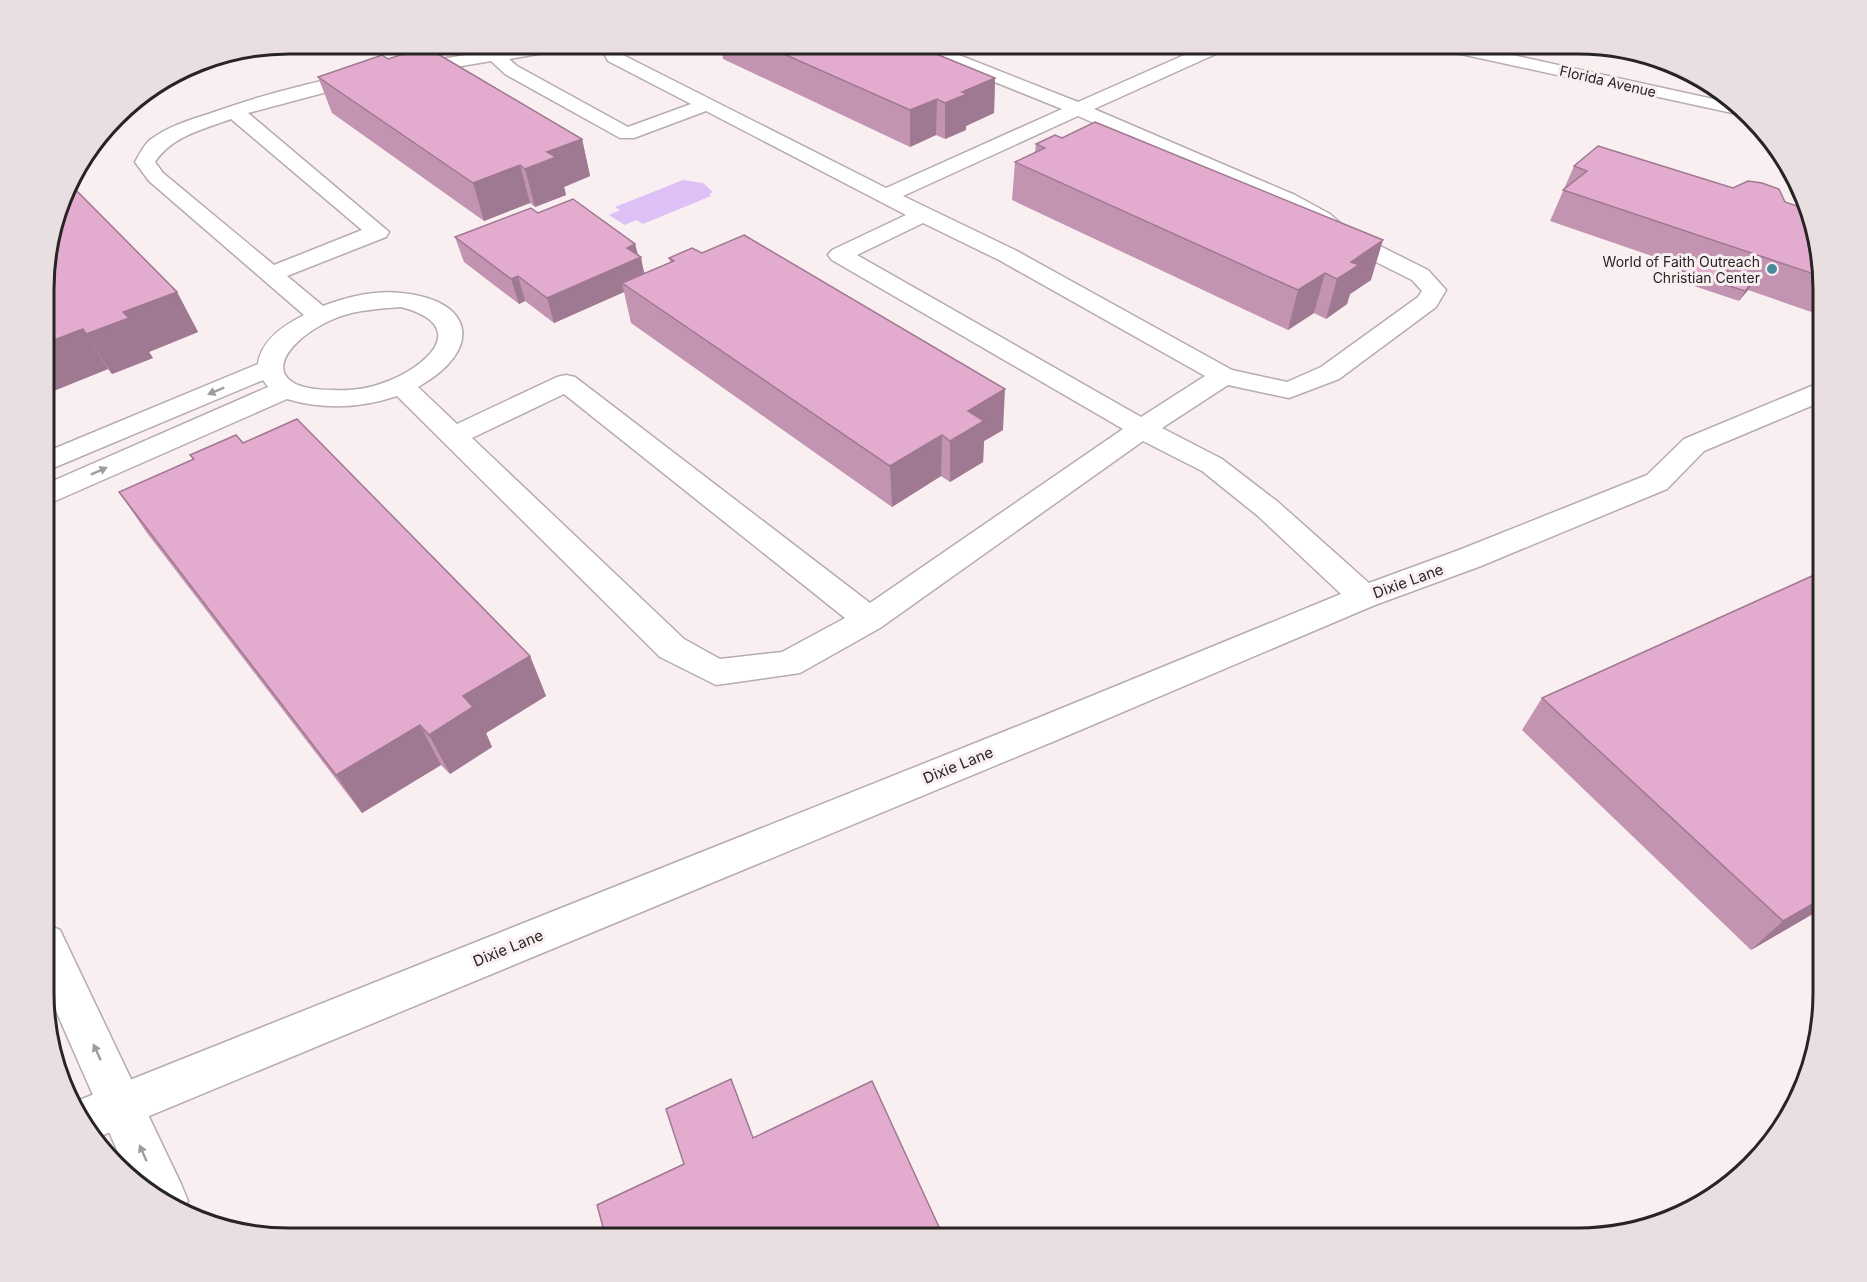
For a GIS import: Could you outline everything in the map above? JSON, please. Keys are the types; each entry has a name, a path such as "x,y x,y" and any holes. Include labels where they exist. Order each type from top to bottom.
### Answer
{"street":[{"path":"319,315 156,177 145,162 156,145 184,129 277,97 335,84 508,54"},
{"path":"613,54 614,57 885,196 1007,255 1224,376 1289,390 1330,373 1427,302 1434,290 1420,275 1340,235 1322,219 1287,200 1078,109 941,54"},
{"path":"885,196 1201,54"},
{"name":"Florida Avenue","path":"1483,54 1727,108"},
{"path":"496,56 511,70 627,134 708,104"},
{"path":"234,111 378,232 269,275"},
{"path":"923,215 840,255 1142,429 1212,465 1268,509 1364,597"},
{"path":"401,300 425,304 442,313 451,325 452,340 444,356 426,372 402,385 371,395 339,399 309,397 279,379 272,354 282,340 298,327 319,315 346,306 401,300"},
{"path":"402,385 672,648 716,672 788,664 869,620 1142,429 1224,376"},
{"path":"54,459 279,379"},
{"path":"54,491 279,379"},
{"path":"454,435 566,383 869,620"},
{"name":"Dixie Lane","path":"101,1113 1056,726 1364,597 1470,558 1657,482 1694,445 1813,395"},
{"path":"54,968 101,1113 151,1183"}],"shaded area":[{"path":"683,180 703,183 713,192 709,194 711,196 643,224 636,220 625,225 609,215 620,210 615,207"}],"building":[{"path":"404,54 438,54 582,139 547,152 556,157 525,169 520,165 473,183 318,77 382,55 388,59"},
{"path":"784,54 936,54 995,78 962,92 967,94 945,103 937,99 910,110"},
{"path":"1095,122 1383,240 1351,262 1359,265 1337,279 1325,273 1298,290 1015,162 1045,148 1036,144 1055,135 1062,138"},
{"path":"1598,146 1733,188 1748,181 1779,189 1785,202 1798,206 1801,213 1812,273 1563,190 1587,171 1574,166"},
{"path":"76,190 177,292 123,312 129,318 86,334 83,329 54,340 56,258 66,213"},
{"path":"573,199 635,244 627,248 641,257 547,298 518,276 511,279 455,237 531,208 538,213"},
{"path":"744,235 1005,389 968,411 984,421 950,441 942,435 890,466 622,283 674,261 669,258 692,248 702,253"},
{"path":"1690,259 1754,280 1745,291 1681,271"},
{"path":"297,419 530,656 463,696 473,707 429,735 420,725 336,775 119,492 194,459 190,455 236,435 243,443"},
{"path":"1813,576 1813,904 1783,921 1542,698"},
{"path":"731,1079 753,1138 872,1081 939,1228 603,1228 597,1205 684,1164 666,1109"}],"place":[{"name":"World of Faith Outreach Christian Center","path":"1772,269"}]}
